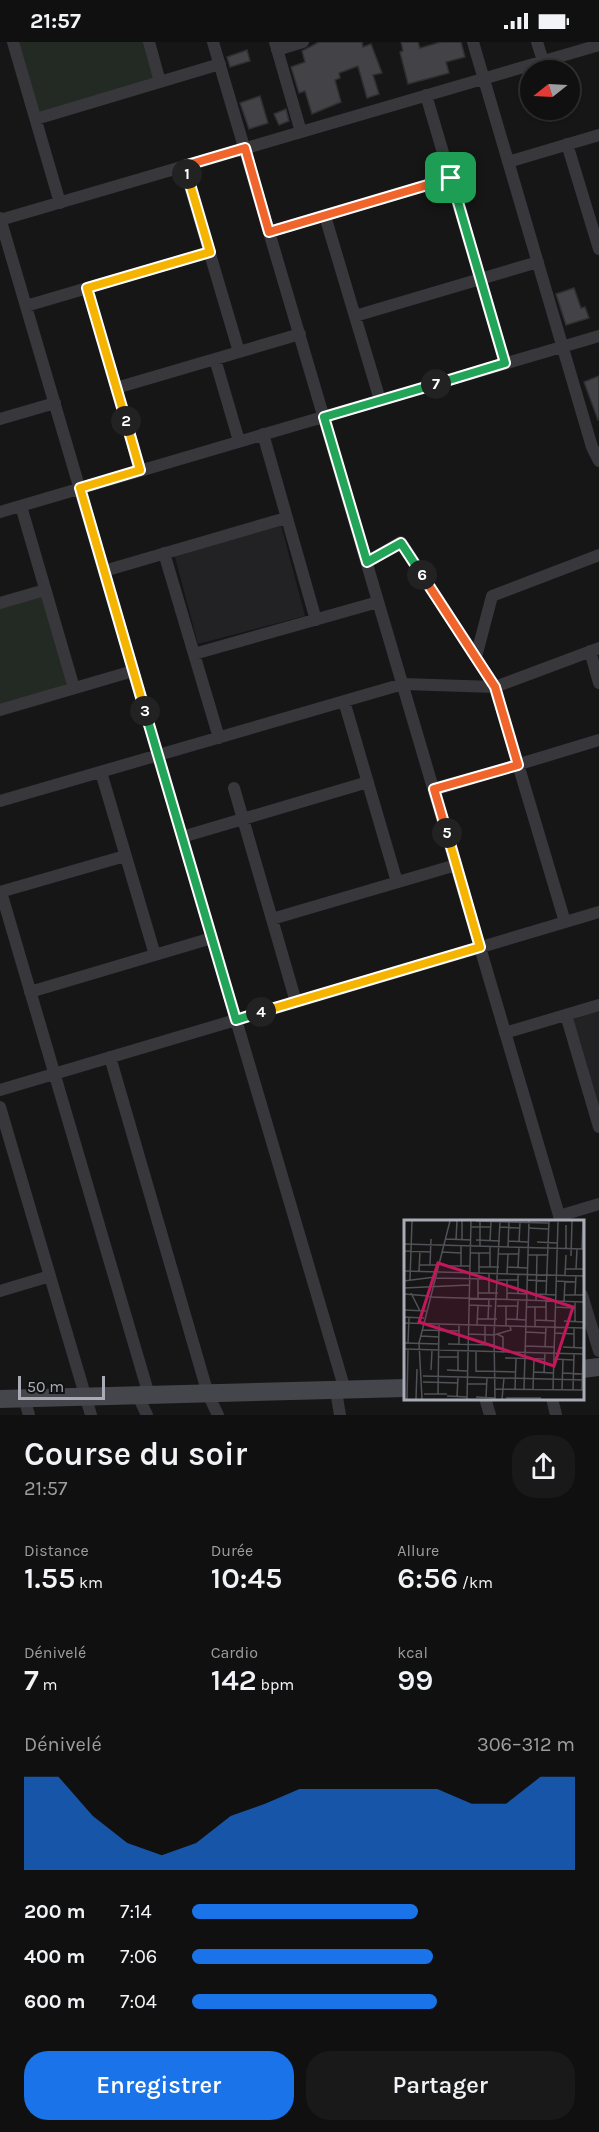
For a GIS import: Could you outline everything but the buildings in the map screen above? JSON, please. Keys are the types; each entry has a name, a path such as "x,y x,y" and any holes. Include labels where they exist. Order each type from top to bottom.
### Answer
{"main road":[{"path":"584,1369 599,1367"},
{"path":"0,1399 26,1406 85,1396 404,1388"}],"street":[{"path":"13,42 60,203"},
{"path":"149,42 160,82"},
{"path":"213,42 560,1219 599,1204"},
{"path":"301,132 276,46 303,42"},
{"path":"473,42 592,447 599,461"},
{"path":"537,42 543,60"},
{"path":"546,60 599,45"},
{"path":"36,119 220,64"},
{"path":"340,1415 341,1390 236,1020 0,220 520,68"},
{"path":"426,95 505,363"},
{"path":"508,162 599,135"},
{"path":"567,144 598,245"},
{"path":"184,166 239,352"},
{"path":"269,232 451,178"},
{"path":"325,216 380,400"},
{"path":"26,306 210,252"},
{"path":"355,316 538,262"},
{"path":"87,288 140,470"},
{"path":"116,388 300,334"},
{"path":"0,512 599,336"},
{"path":"215,359 239,441"},
{"path":"0,420 55,403"},
{"path":"263,434 316,620"},
{"path":"21,506 74,688"},
{"path":"104,571 286,518"},
{"path":"367,562 401,543 495,687 565,922"},
{"path":"165,553 219,738"},
{"path":"476,657 492,596 599,555"},
{"path":"0,603 45,590"},
{"path":"194,654 378,602"},
{"path":"0,801 403,684 495,687 594,650 599,683"},
{"path":"0,710 133,671"},
{"path":"344,701 397,882"},
{"path":"434,789 599,740"},
{"path":"100,772 154,955"},
{"path":"182,837 368,782"},
{"path":"234,788 296,1002"},
{"path":"125,856 0,892 54,1074 147,1415"},
{"path":"272,919 456,865"},
{"path":"0,1090 599,912"},
{"path":"30,992 212,938"},
{"path":"505,1033 599,1005"},
{"path":"566,1015 597,1111 599,1127"},
{"path":"110,1057 208,1394 218,1415"},
{"path":"0,1107 91,1415"},
{"path":"0,1291 50,1276"},
{"path":"584,1302 599,1351"},
{"path":"486,1400 490,1415"},
{"path":"552,1400 556,1415"}],"shaded area":[{"path":"17,42 145,42 156,80 38,114"},
{"path":"281,525 305,616 198,644 174,553"},
{"path":"46,595 72,685 0,707 0,608"},
{"path":"599,1011 599,1106 571,1020"}],"route":[{"path":"245,148 269,232 451,178 505,363 324,417 367,562 401,543 495,687 518,765 434,789 480,947 236,1020 80,488 140,470 87,288 210,252 184,166 245,148"}]}
